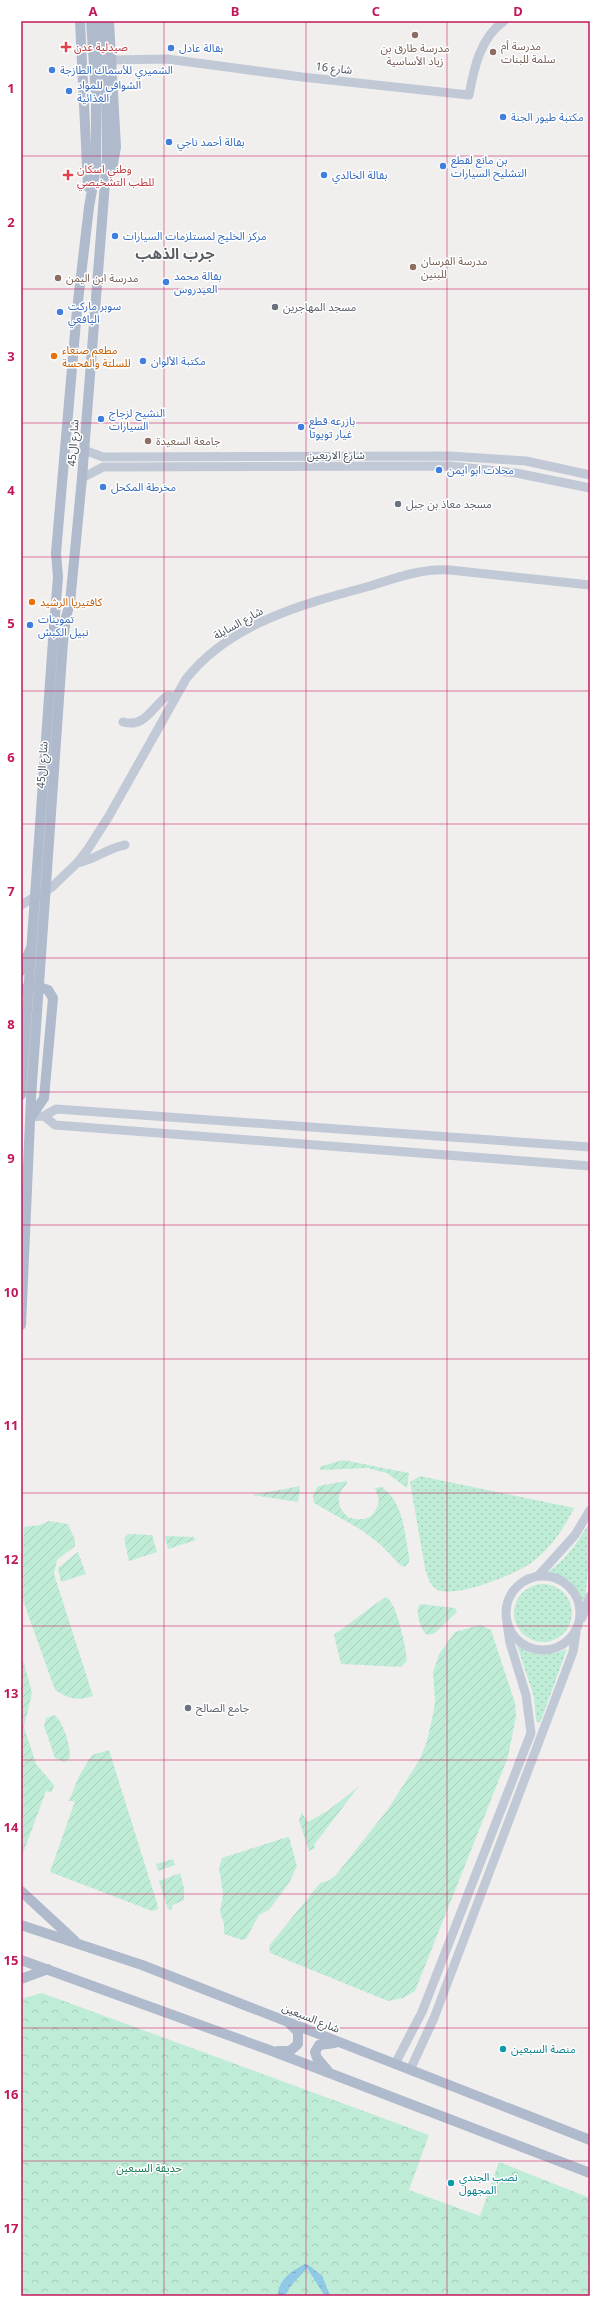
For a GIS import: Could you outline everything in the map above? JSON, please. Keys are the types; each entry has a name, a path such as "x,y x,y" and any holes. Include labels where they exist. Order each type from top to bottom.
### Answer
{"main road":[{"name":"شارع ال45","path":"80,21 89,207"},
{"name":"شارع ال45","path":"21,1095 58,577 57,545 77,310 89,207 96,168 96,96 91,21"},
{"name":"شارع ال45","path":"21,1325 25,1154 31,1117 31,1098 63,642 66,616 70,603 82,478 104,208 107,156 106,94 101,21"},
{"name":"شارع ال45","path":"104,208 116,147 109,21"},
{"path":"21,971 32,945"},
{"path":"21,991 26,987 38,986 48,990 53,998 44,1098 31,1117"},
{"path":"21,1891 78,1944"},
{"name":"شارع السبعين","path":"21,1925 142,1965 590,2140"},
{"path":"21,1960 329,2072 590,2173"},
{"path":"21,1979 48,1969"},
{"path":"272,2051 290,2051 298,2044 298,2032 289,2023"},
{"path":"329,2072 317,2058 317,2048 324,2043 342,2043"}],"street":[{"name":"شارع 16","path":"112,60 167,59 469,95 478,58 489,34 504,21"},
{"name":"شارع الاربعين","path":"84,450 103,456 451,456 526,461 590,475"},
{"path":"103,456 100,464 103,467"},
{"name":"شارع الاربعين","path":"82,478 103,467 450,466 516,473 590,488"},
{"name":"شارع السايلة","path":"21,905 52,887 77,863 109,816 175,696 196,666 224,643 258,624 318,600 415,573 439,569 590,585"},
{"path":"123,722 133,725 139,723 167,696 175,696"},
{"path":"77,863 92,860 111,849 125,845"},
{"path":"31,1117 44,1116 56,1109 590,1147"},
{"path":"44,1116 56,1125 590,1166"},
{"path":"538,1576 575,1535 590,1510"},
{"path":"396,2064 422,2012 531,1733 526,1695 510,1643 507,1623 506,1611 512,1593 527,1579 538,1576 550,1576 561,1580 571,1587 578,1597 581,1609 580,1621"},
{"path":"410,2070 434,2018 541,1738 573,1652 576,1633 590,1596"},
{"path":"507,1623 517,1640 526,1646 537,1650 548,1650 559,1647 576,1633"},
{"path":"531,1733 541,1738"},
{"path":"510,1789 520,1793"}],"green space":[{"path":"343,1460 409,1473 407,1488 387,1473 367,1468 321,1470 319,1467"},
{"path":"420,1476 574,1508 556,1538 545,1551 531,1563 499,1579 469,1589 444,1591 436,1589 432,1585 425,1568 410,1482"},
{"path":"347,1481 340,1493 339,1501 341,1509 350,1518 365,1519 373,1514 378,1506 379,1500 375,1488 382,1487 395,1501 402,1518 409,1556 409,1562 405,1567 400,1565 382,1546 363,1531 314,1503 313,1495 318,1486"},
{"path":"300,1486 298,1502 252,1495"},
{"path":"49,1521 68,1524 75,1540 75,1546 57,1560 54,1574 93,1696 87,1698 78,1699 69,1697 55,1690 21,1595 24,1527 40,1525"},
{"path":"590,1522 590,1551 585,1600 581,1600 570,1581 548,1572 561,1561 576,1543"},
{"path":"128,1534 152,1535 157,1552 129,1561 124,1538"},
{"path":"165,1536 193,1537 196,1540 168,1549"},
{"path":"78,1552 86,1574 61,1582 58,1568"},
{"path":"543,1584 554,1586 567,1597 570,1602 572,1613 570,1624 559,1637 554,1640 543,1642 532,1640 519,1629 516,1624 514,1613 516,1602 527,1589 532,1586"},
{"path":"385,1597 389,1600 397,1615 403,1636 407,1661 401,1667 341,1664 334,1635"},
{"path":"420,1604 455,1608 457,1612 435,1633 427,1635 418,1616 418,1607"},
{"path":"480,1625 491,1630 515,1703 516,1716 508,1757 415,1991 403,1998 388,2001 270,1953 269,1946 320,1883 330,1880 336,1875 388,1809 420,1759 427,1741 435,1701 433,1673 439,1654 455,1632"},
{"path":"517,1645 534,1654 554,1653 567,1649 540,1723 536,1721 534,1697"},
{"path":"21,1662 24,1663 32,1693 24,1727 36,1764 54,1785 52,1792 46,1791 21,1859"},
{"path":"54,1715 60,1722 68,1742 70,1755 69,1759 64,1762 55,1758 44,1726 46,1718"},
{"path":"109,1750 157,1903 158,1909 152,1911 50,1872 75,1801 69,1801 79,1776 92,1755"},
{"path":"359,1786 314,1845 315,1848 309,1851 299,1820 302,1813 308,1822 329,1810"},
{"path":"289,1837 297,1866 289,1883 269,1910 259,1915 246,1939 242,1940 224,1934 224,1924 220,1912 223,1894 219,1868 222,1858"},
{"path":"173,1859 175,1865 158,1871 156,1864"},
{"path":"180,1873 184,1888 184,1900 173,1905 171,1910 168,1909 159,1881"},
{"name":"حديقة السبعين","path":"42,1993 429,2135 409,2190 480,2216 499,2162 590,2198 590,2296 21,2296 21,1999"}],"water":[{"path":"305,2264 322,2275 330,2296 325,2296 307,2268 290,2287 285,2296 278,2296 278,2290 283,2280 296,2269"}],"place":[{"name":"مدرسة طارق بن زياد الأساسية","path":"415,35"},
{"name":"صيدلية عدن","path":"66,47"},
{"name":"بقالة عادل","path":"171,48"},
{"name":"مدرسة أم سلمة للبنات","path":"493,52"},
{"name":"الشميري للأسماك الطازجة","path":"52,70"},
{"name":"الشوافي للمواد الغذائية","path":"69,91"},
{"name":"مكتبة طيور الجنة","path":"503,117"},
{"name":"بقالة أحمد ناجي","path":"169,142"},
{"name":"بن مانع لقطع التشليح السيارات","path":"443,166"},
{"name":"وطني اسكان للطب التشخيصي","path":"68,175"},
{"name":"بقالة الخالدي","path":"324,175"},
{"name":"مركز الخليج لمستلزمات السيارات","path":"115,236"},
{"name":"مدرسة الفرسان للبنين","path":"413,267"},
{"name":"مدرسة ابن اليمن","path":"58,278"},
{"name":"بقالة محمد العيدروس","path":"166,282"},
{"name":"مسجد المهاجرين","path":"275,307"},
{"name":"سوبر ماركت اليافعي","path":"60,312"},
{"name":"مطعم صنعاء للسلتة والفحسة","path":"54,356"},
{"name":"مكتبة الألوان","path":"143,361"},
{"name":"النشيح لزجاج السيارات","path":"101,419"},
{"name":"بازرعه قطع غيار تويوتا","path":"301,427"},
{"name":"جامعة السعيدة","path":"148,441"},
{"name":"محلات ابو ايمن","path":"439,470"},
{"name":"مخرطة المكحل","path":"103,487"},
{"name":"مسجد معاذ بن جبل","path":"398,504"},
{"name":"كافتيريا الرشيد","path":"32,602"},
{"name":"تموينات نبيل الكبش","path":"30,625"},
{"name":"جامع الصالح","path":"188,1708"},
{"name":"منصة السبعين","path":"503,2049"},
{"name":"نصب الجندي المجهول","path":"451,2183"}],"district":[{"name":"جرب الذهب","path":"175,254"}]}
